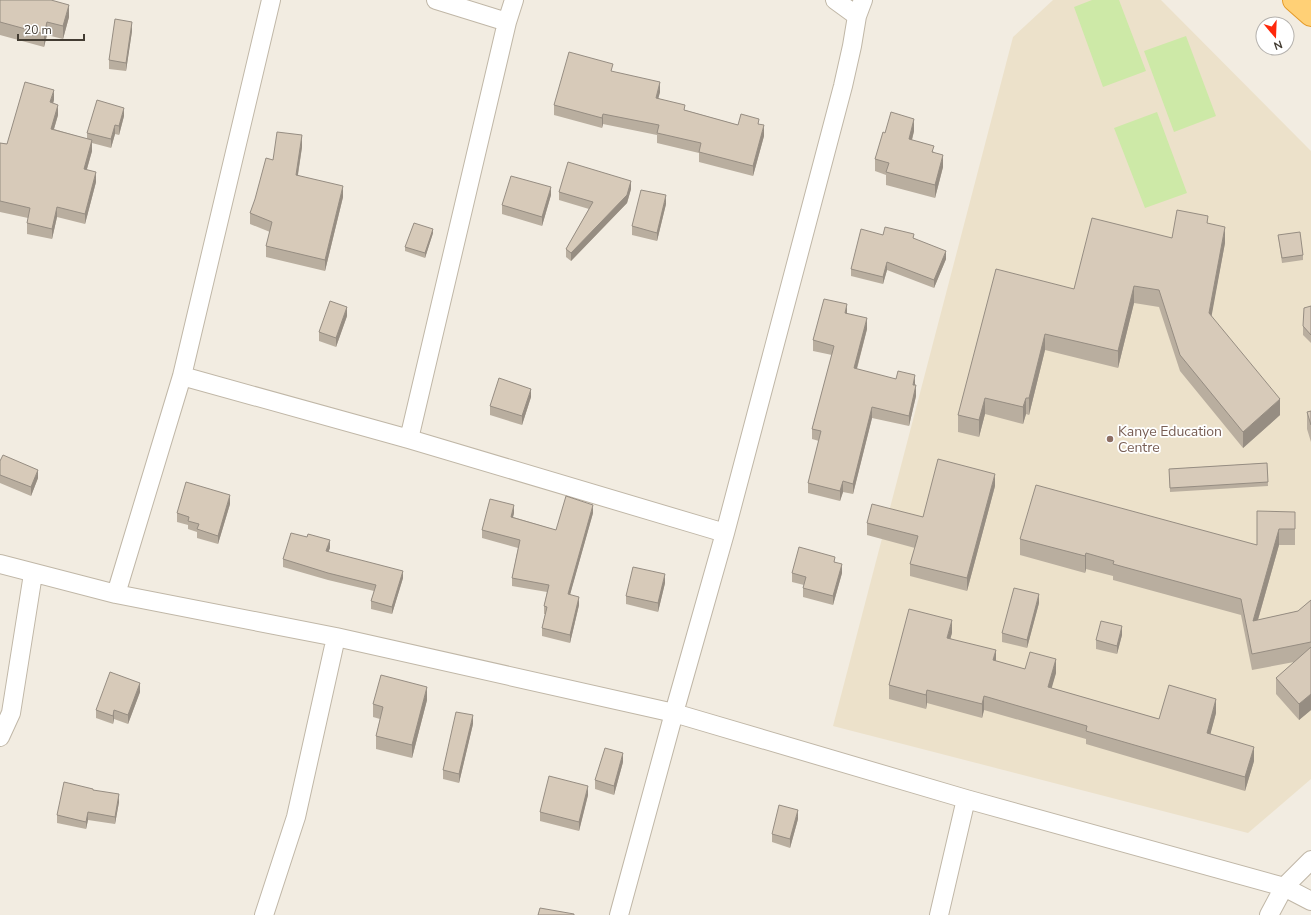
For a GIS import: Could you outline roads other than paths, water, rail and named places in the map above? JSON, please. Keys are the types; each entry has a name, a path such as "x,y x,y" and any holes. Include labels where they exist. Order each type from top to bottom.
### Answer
{"highway":[{"path":"1294,0 1311,15"}],"street":[{"path":"116,594 182,376 270,0"},
{"path":"436,0 508,22"},
{"path":"409,439 514,0"},
{"path":"619,915 725,533 843,86 860,8 835,0"},
{"path":"182,376 409,439 725,533"},
{"path":"0,564 33,574 116,594 336,636 674,713 966,799 1284,887 1311,901"},
{"path":"0,737 11,713 33,574"},
{"path":"264,915 296,817 336,636"},
{"path":"939,915 966,799"},
{"path":"1269,915 1284,887 1311,860"}],"place":[{"name":"Kanye Education Centre","path":"1110,439"}]}
